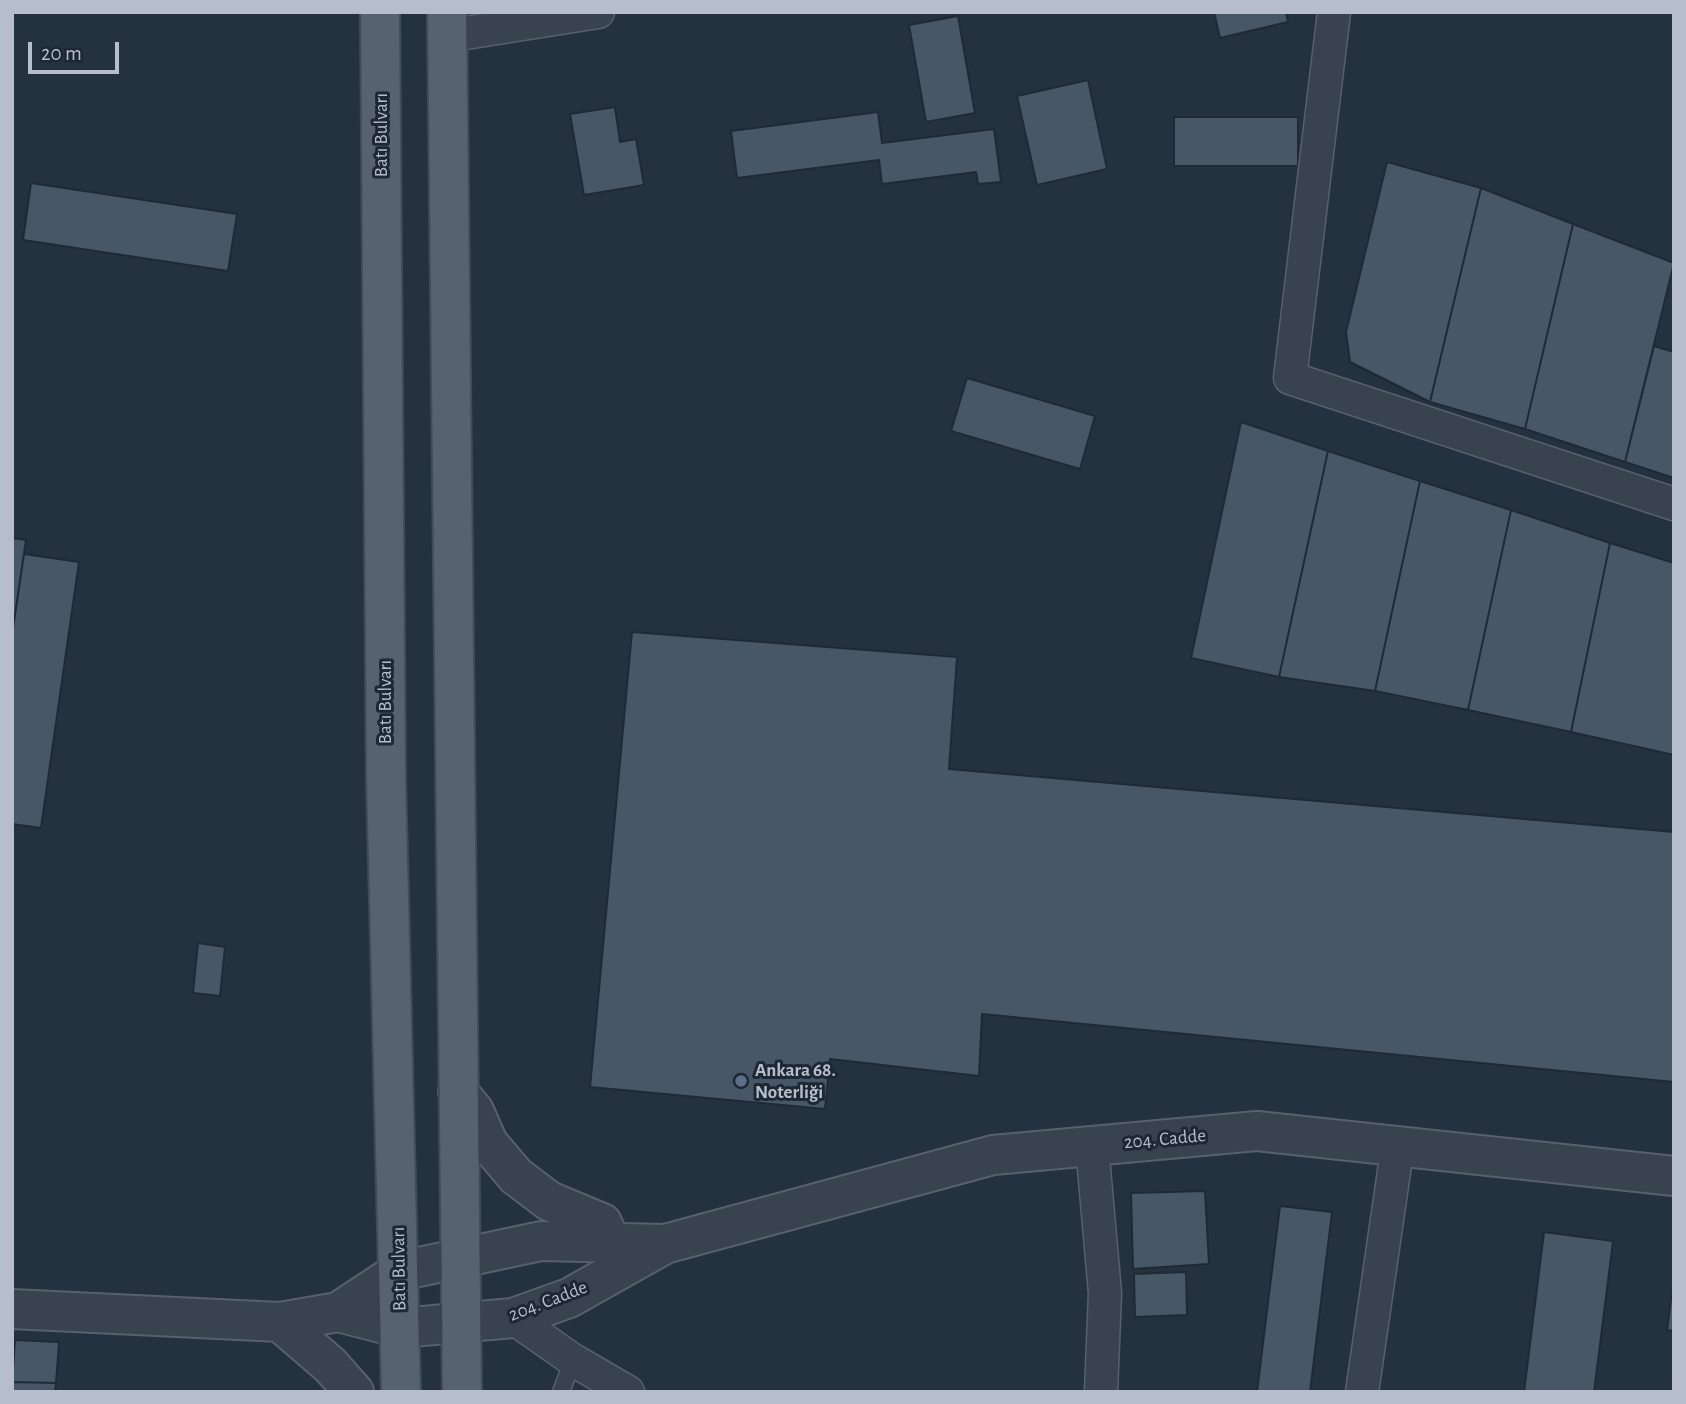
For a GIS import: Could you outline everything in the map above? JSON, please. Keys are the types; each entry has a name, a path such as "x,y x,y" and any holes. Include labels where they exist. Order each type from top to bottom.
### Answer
{"main road":[{"name":"Batı Bulvarı","path":"380,12 386,778 401,1392"},
{"path":"447,24 461,1392"}],"street":[{"path":"447,24 598,12"},
{"path":"1334,12 1290,378 1674,503"},
{"path":"458,1092 474,1111 488,1143 516,1176 549,1200 602,1223 611,1242"},
{"name":"204. Cadde","path":"338,1312 400,1328 513,1318 569,1297 665,1244 993,1155 1257,1131 1674,1175"},
{"path":"1362,1392 1398,1144"},
{"path":"1092,1146 1105,1293 1101,1392"},
{"name":"204. Cadde","path":"12,1309 280,1322 338,1312 400,1271 541,1241 665,1244"},
{"path":"513,1318 573,1360 628,1392"},
{"path":"280,1322 330,1365 354,1392"}],"lane":[{"path":"561,1392 573,1360"}],"building":[{"path":"1214,12 1286,12 1288,22 1220,38"},
{"path":"958,16 975,113 926,122 909,25"},
{"path":"1088,80 1107,169 1037,185 1017,96"},
{"path":"615,107 620,142 636,139 644,185 584,195 570,114"},
{"path":"878,112 882,143 994,129 1001,182 978,184 976,172 882,184 879,160 737,178 731,131"},
{"path":"1174,117 1298,117 1298,166 1174,166"},
{"path":"1387,162 1481,188 1430,402 1350,362 1346,332"},
{"path":"31,183 237,214 228,271 23,240"},
{"path":"1481,188 1573,224 1525,429 1430,402"},
{"path":"1573,224 1674,263 1625,462 1525,429"},
{"path":"1654,346 1674,352 1674,478 1625,462"},
{"path":"967,378 1095,416 1080,469 951,431"},
{"path":"1241,422 1328,451 1279,677 1191,658"},
{"path":"1328,451 1420,481 1375,691 1279,677"},
{"path":"1420,481 1511,510 1468,710 1375,691"},
{"path":"1511,510 1610,543 1571,732 1468,710"},
{"path":"12,538 26,540 12,635"},
{"path":"1610,543 1674,563 1674,755 1571,732"},
{"path":"24,554 79,562 41,828 12,824 12,635"},
{"path":"632,632 957,657 949,769 1674,832 1674,1082 982,1014 979,1076 830,1059 825,1109 590,1087"},
{"path":"198,943 225,947 220,996 193,993"},
{"path":"1205,1191 1209,1264 1133,1269 1131,1193"},
{"path":"1280,1206 1332,1212 1310,1392 1257,1392"},
{"path":"1544,1232 1613,1241 1594,1392 1524,1392"},
{"path":"1186,1272 1187,1315 1135,1317 1134,1274"},
{"path":"1674,1276 1674,1331 1667,1330"},
{"path":"15,1340 59,1342 56,1383 12,1382"},
{"path":"12,1382 56,1383 55,1392 12,1392"}],"place":[{"name":"Ankara 68. Noterliği","path":"741,1081"}]}
